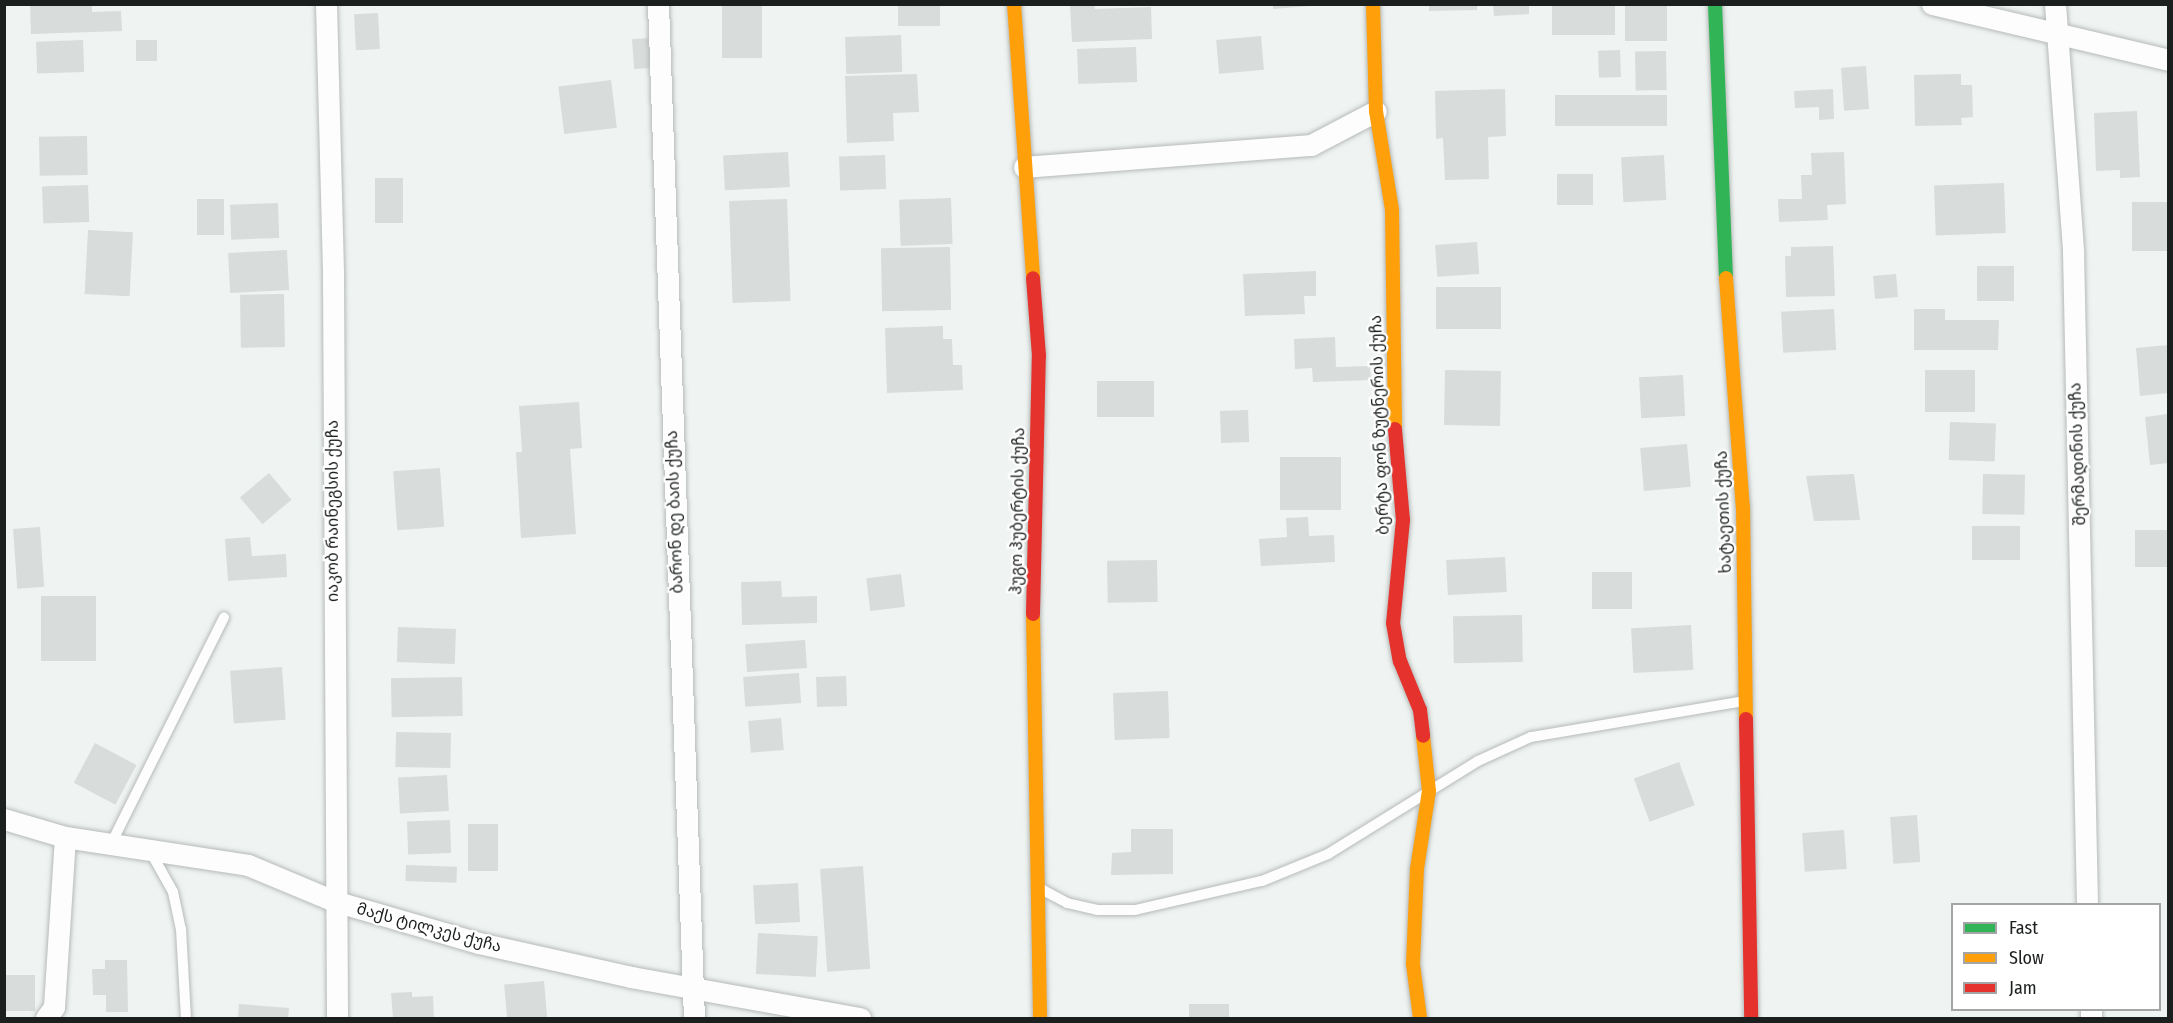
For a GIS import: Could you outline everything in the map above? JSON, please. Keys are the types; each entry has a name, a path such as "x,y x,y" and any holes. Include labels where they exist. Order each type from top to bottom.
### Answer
{"street":[{"name":"იაკობ რაინეგსის ქუჩა","path":"326,4 333,274 334,901 337,1018"},
{"name":"ბარონ დე ბაის ქუჩა","path":"658,4 695,987 694,1018"},
{"name":"ჰუგო ჰუბერტის ქუჩა","path":"1014,4 1039,356 1032,540 1035,885 1040,1018"},
{"name":"ბერტა ფონ ზუტნერის ქუჩა","path":"1373,4 1376,111 1392,210 1395,441 1403,520 1393,623 1400,661 1420,710 1429,791 1418,869 1413,952 1420,1018"},
{"name":"ხატაეთის ქუჩა","path":"1715,4 1727,298 1743,507 1743,701 1751,1018"},
{"path":"1932,4 2055,36 2169,60"},
{"name":"შერმადინის ქუჩა","path":"2055,4 2055,36 2073,251 2087,903"},
{"path":"1024,167 1311,145 1376,111"},
{"name":"მაქს ტილკეს ქუჩა","path":"4,819 65,837 147,846 248,865 334,901 479,943 860,1018"},
{"path":"46,1018 54,1007 65,837"}],"lane":[{"path":"112,842 224,617"},
{"path":"1035,885 1067,903 1097,910 1135,910 1262,881 1328,854 1478,761 1532,737 1743,701"},
{"path":"147,846 175,901 186,1018"}],"building":[{"path":"30,4 92,4 92,12 121,11 122,31 31,34"},
{"path":"722,4 762,4 762,58 722,58"},
{"path":"898,4 940,4 940,26 898,26"},
{"path":"1070,4 1094,4 1095,9 1151,7 1152,39 1072,42"},
{"path":"1273,4 1310,4 1310,6 1273,9"},
{"path":"1429,4 1477,4 1477,10 1429,11"},
{"path":"1493,4 1529,4 1529,14 1494,16"},
{"path":"1552,4 1615,4 1615,35 1552,35"},
{"path":"1625,5 1667,5 1667,41 1625,41"},
{"path":"378,13 380,49 356,50 354,14"},
{"path":"901,35 902,72 846,74 845,37"},
{"path":"1261,36 1264,70 1219,74 1216,40"},
{"path":"649,38 651,68 634,69 632,39"},
{"path":"83,40 84,72 37,74 36,42"},
{"path":"136,40 157,40 157,61 136,61"},
{"path":"1136,47 1137,82 1078,84 1077,49"},
{"path":"1620,50 1621,77 1599,78 1598,51"},
{"path":"1666,51 1667,90 1636,91 1635,52"},
{"path":"1866,66 1869,109 1844,111 1841,68"},
{"path":"917,74 919,112 893,113 894,141 847,143 845,76"},
{"path":"1961,74 1961,85 1972,85 1973,117 1961,118 1962,125 1915,126 1914,75"},
{"path":"611,80 617,128 564,134 558,86"},
{"path":"1505,89 1506,136 1488,137 1489,179 1445,180 1443,138 1436,139 1435,91"},
{"path":"1833,89 1834,119 1819,120 1819,107 1795,108 1794,91"},
{"path":"1555,95 1667,95 1667,126 1555,126"},
{"path":"2137,111 2140,177 2120,178 2120,170 2096,171 2094,113"},
{"path":"87,136 88,175 40,176 39,137"},
{"path":"788,152 790,187 725,190 723,155"},
{"path":"1844,152 1846,204 1827,205 1828,220 1779,222 1778,199 1802,199 1801,175 1812,175 1811,153"},
{"path":"885,155 886,189 840,191 839,157"},
{"path":"1664,155 1666,200 1623,202 1621,157"},
{"path":"1557,174 1593,174 1593,205 1557,205"},
{"path":"375,178 403,178 403,223 375,223"},
{"path":"2004,183 2006,233 1936,235 1934,185"},
{"path":"88,185 89,222 43,224 42,187"},
{"path":"951,198 953,244 901,246 899,200"},
{"path":"197,199 224,199 224,235 197,235"},
{"path":"787,199 791,301 733,303 729,201"},
{"path":"2132,202 2168,202 2168,251 2132,251"},
{"path":"278,203 279,238 231,240 230,205"},
{"path":"88,230 133,232 130,296 85,294"},
{"path":"1477,242 1479,274 1437,277 1435,245"},
{"path":"1833,246 1835,296 1786,297 1785,256 1791,256 1791,247"},
{"path":"950,247 951,310 882,311 881,248"},
{"path":"287,250 289,290 230,293 228,253"},
{"path":"1977,266 2014,266 2014,301 1977,301"},
{"path":"1316,271 1316,296 1304,296 1305,314 1245,316 1243,274"},
{"path":"1896,274 1898,297 1875,299 1873,276"},
{"path":"1436,287 1501,287 1501,329 1436,329"},
{"path":"284,294 285,347 241,348 240,295"},
{"path":"1834,309 1836,350 1783,353 1781,312"},
{"path":"1914,309 1945,309 1945,320 1999,320 1998,350 1914,350"},
{"path":"943,326 943,339 952,339 953,365 962,365 963,390 887,393 885,328"},
{"path":"1335,337 1336,367 1370,366 1371,380 1313,382 1312,368 1295,369 1294,339"},
{"path":"2168,345 2168,393 2140,396 2136,348"},
{"path":"1445,370 1501,371 1500,426 1444,425"},
{"path":"1925,370 1975,370 1975,412 1925,412"},
{"path":"1683,375 1685,416 1641,418 1639,377"},
{"path":"1097,381 1154,381 1154,417 1097,417"},
{"path":"579,402 582,448 570,449 576,534 521,538 516,452 522,452 519,406"},
{"path":"1248,410 1249,442 1221,443 1220,411"},
{"path":"2168,414 2168,463 2150,465 2145,417"},
{"path":"1950,422 1996,424 1995,462 1949,460"},
{"path":"1687,444 1691,487 1644,491 1640,448"},
{"path":"1280,457 1341,457 1341,510 1280,510"},
{"path":"440,468 444,527 397,530 393,471"},
{"path":"269,473 291,500 262,524 240,497"},
{"path":"1854,474 1860,520 1814,521 1806,476"},
{"path":"1983,474 2025,475 2024,515 1982,514"},
{"path":"1308,517 1309,536 1334,535 1335,562 1261,566 1259,539 1287,537 1286,518"},
{"path":"1972,526 2020,526 2020,560 1972,560"},
{"path":"40,527 44,587 17,589 13,529"},
{"path":"2135,530 2168,530 2168,567 2135,567"},
{"path":"250,537 252,556 286,554 287,577 228,581 225,539"},
{"path":"1505,557 1507,592 1448,595 1446,560"},
{"path":"1157,560 1158,602 1108,603 1107,561"},
{"path":"1592,572 1632,572 1632,609 1592,609"},
{"path":"901,574 905,607 870,611 866,578"},
{"path":"781,581 782,597 817,596 817,623 742,625 741,582"},
{"path":"41,596 96,596 96,661 41,661"},
{"path":"1522,615 1523,662 1454,663 1453,616"},
{"path":"1691,625 1693,670 1633,673 1631,628"},
{"path":"398,627 456,629 455,664 397,662"},
{"path":"805,640 807,668 747,672 745,644"},
{"path":"282,667 286,720 234,723 230,671"},
{"path":"799,673 801,703 745,707 743,677"},
{"path":"846,676 847,706 817,707 816,677"},
{"path":"462,677 463,716 392,717 391,678"},
{"path":"1168,691 1170,738 1115,740 1113,693"},
{"path":"781,718 784,750 751,753 748,721"},
{"path":"396,732 451,733 450,768 395,767"},
{"path":"95,743 136,765 115,805 74,783"},
{"path":"1679,762 1695,805 1650,822 1634,778"},
{"path":"447,775 449,811 400,814 398,778"},
{"path":"1917,815 1920,862 1893,864 1890,817"},
{"path":"450,820 451,853 408,854 407,822"},
{"path":"468,824 498,824 498,871 468,871"},
{"path":"1131,829 1173,829 1173,874 1111,875 1112,853 1131,852"},
{"path":"1844,830 1847,869 1805,872 1802,833"},
{"path":"406,865 457,867 456,883 405,881"},
{"path":"863,866 870,969 827,972 820,869"},
{"path":"798,883 800,922 755,924 753,885"},
{"path":"758,933 818,936 816,977 756,974"},
{"path":"105,960 127,960 128,1012 106,1012 106,995 93,995 92,969 105,969"},
{"path":"4,975 35,975 35,1011 4,1011"},
{"path":"544,981 547,1018 507,1018 504,984"},
{"path":"412,992 412,997 433,996 434,1018 393,1018 391,993"},
{"path":"239,1004 289,1008 288,1018 238,1017"},
{"path":"1189,1004 1229,1004 1229,1018 1189,1018"}],"traffic: fast":[{"path":"1715,4 1726,278"}],"traffic: slow":[{"path":"1014,4 1033,278"},
{"path":"1373,4 1376,111 1392,210 1395,429"},
{"path":"1726,278 1743,507 1746,719"},
{"path":"1033,614 1040,1018"},
{"path":"1420,1018 1413,964 1417,869 1429,791 1423,736"}],"traffic: jam":[{"path":"1033,278 1039,356 1033,614"},
{"path":"1395,429 1403,520 1393,623 1400,661 1420,710 1423,736"},
{"path":"1746,719 1751,1018"}]}
